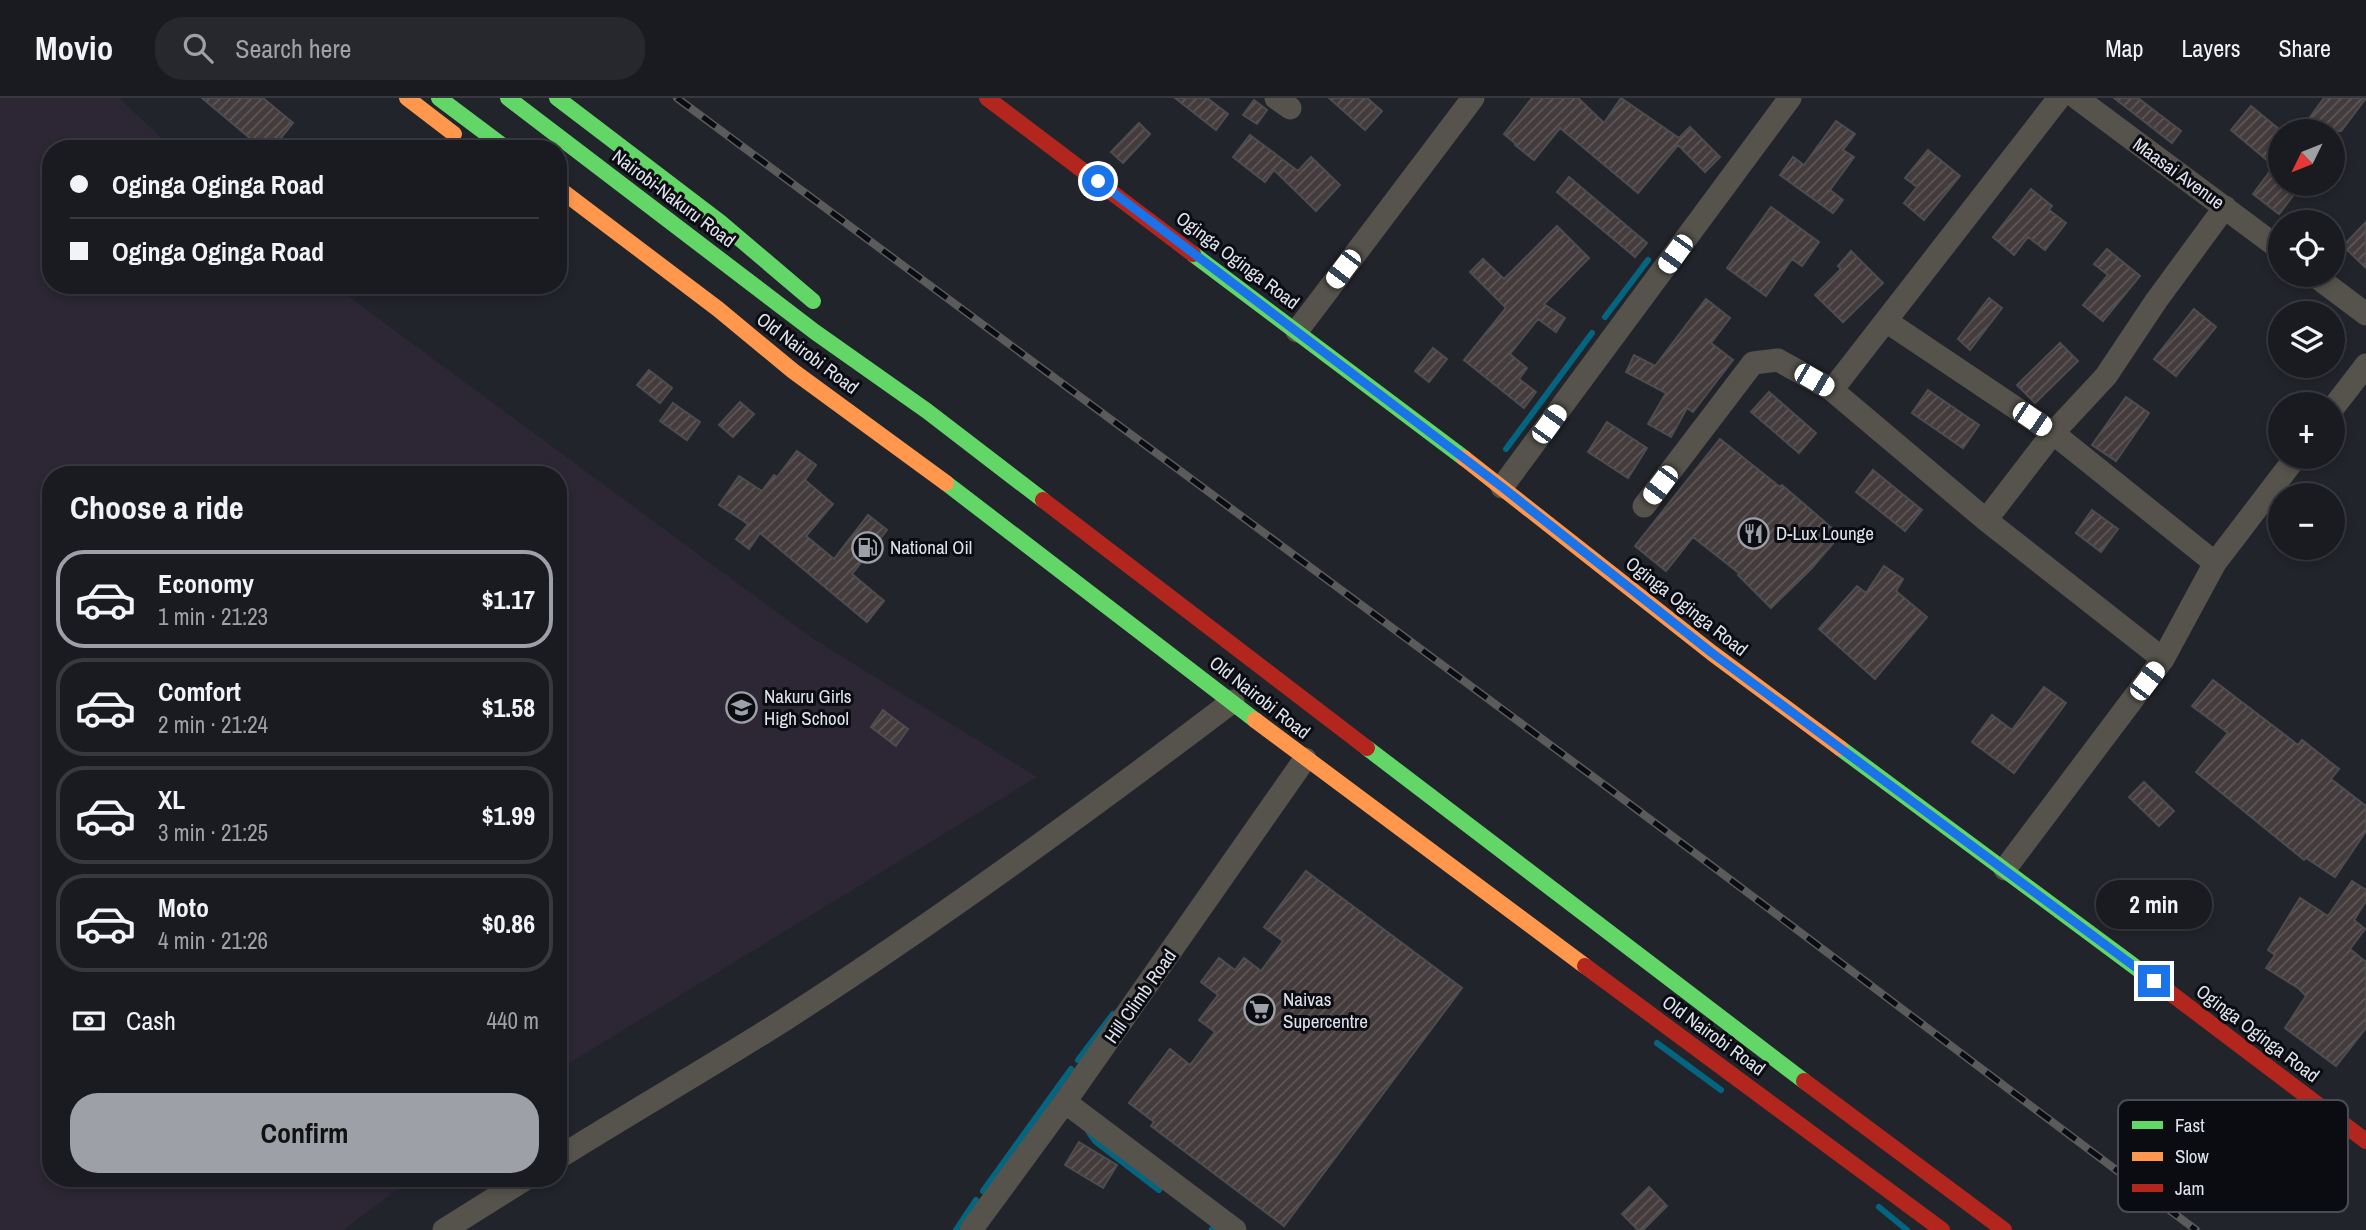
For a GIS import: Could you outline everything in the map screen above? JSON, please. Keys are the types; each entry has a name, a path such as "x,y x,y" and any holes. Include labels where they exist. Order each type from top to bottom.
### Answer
{"main road":[{"path":"407,98 461,140"},
{"path":"439,98 495,140"},
{"name":"Nairobi-Nakuru Road","path":"508,98 563,140"},
{"path":"557,98 785,276 826,313"},
{"name":"Oginga Oginga Road","path":"987,98 1502,487 1712,653 2312,1100"},
{"name":"Nairobi-Nakuru Road","path":"567,143 815,332"},
{"name":"Old Nairobi Road","path":"567,195 718,309 793,371 900,447 1305,759 1942,1230"},
{"name":"Old Nairobi Road","path":"815,332 927,411 1690,996 2004,1230"},
{"path":"856,341 927,411"},
{"path":"813,405 900,447"},
{"name":"Oginga Oginga Road","path":"2348,1127 2366,1141"}],"street":[{"path":"1297,331 1474,98"},
{"path":"1502,487 1790,98"},
{"path":"1832,390 2059,98"},
{"name":"Maasai Avenue","path":"2077,98 2268,240"},
{"path":"1986,520 2053,433 2105,376 2156,300 2225,207"},
{"path":"2330,287 2366,314"},
{"path":"1886,321 2053,433 2216,563"},
{"path":"1644,506 1753,363 1779,360 1832,390 1986,520 2163,659"},
{"path":"2345,392 2366,365"},
{"path":"2005,869 2163,659 2216,563 2287,469"},
{"path":"567,1152 858,971 1058,833 1233,701"},
{"name":"Hill Climb Road","path":"971,1230 1065,1102 1305,759"},
{"path":"1065,1102 1235,1230"},
{"path":"444,1230 513,1187"}],"shaded area":[{"name":"Nakuru Girls High School","path":"0,98 119,98 163,140 42,140 42,294 345,294 812,638 1037,777 567,1064 567,466 42,466 42,1187 401,1187 343,1230 0,1230"}],"building":[{"path":"202,98 263,98 293,123 279,140 252,140"},
{"path":"1175,98 1207,98 1228,114 1216,130"},
{"path":"1329,98 1367,98 1382,111 1365,130"},
{"path":"1532,98 1578,98 1604,123 1621,98 1679,138 1690,127 1720,157 1705,172 1678,145 1638,193 1560,128 1534,160 1515,145 1504,134"},
{"path":"2114,98 2138,98 2181,131 2172,143"},
{"path":"2324,98 2366,98 2345,126 2345,119 2309,119"},
{"path":"1254,100 1267,110 1257,124 1243,115"},
{"path":"2251,106 2268,120 2268,161 2231,130"},
{"path":"1836,121 1855,134 1843,150 1854,157 1830,190 1843,200 1833,213 1780,175 1793,157 1804,165"},
{"path":"1139,123 1150,134 1123,163 1111,152"},
{"path":"1250,135 1298,171 1311,157 1340,185 1316,211 1274,170 1265,182 1233,157"},
{"path":"1928,150 1960,176 1924,220 1904,203 1917,187 1905,178"},
{"path":"2268,174 2268,196 2293,196 2282,210 2274,210 2253,194"},
{"path":"1569,177 1647,243 1635,257 1557,192"},
{"path":"2031,189 2052,206 2049,210 2066,223 2045,250 2028,237 2014,255 1993,237"},
{"path":"1771,207 1819,242 1802,266 1792,259 1766,296 1727,268"},
{"path":"2366,222 2366,268 2345,248 2345,244"},
{"path":"1557,226 1589,258 1544,304 1565,318 1556,332 1538,319 1510,354 1527,368 1519,379 1536,392 1524,408 1464,360 1506,308 1470,272 1483,259 1504,279"},
{"path":"2107,249 2140,276 2103,321 2083,305 2108,275 2094,264"},
{"path":"1851,251 1883,283 1843,322 1815,295 1841,269 1838,266"},
{"path":"1989,298 2002,308 1970,350 1958,339"},
{"path":"1706,299 1730,318 1711,343 1733,360 1693,412 1687,408 1671,437 1648,424 1666,393 1626,372 1634,355 1655,366"},
{"path":"2194,309 2216,327 2176,376 2154,359"},
{"path":"2060,343 2078,361 2035,403 2017,385"},
{"path":"1433,348 1447,359 1429,382 1415,371"},
{"path":"649,370 672,388 660,403 637,385"},
{"path":"1928,390 1979,425 1963,448 1912,413"},
{"path":"1769,392 1816,433 1799,453 1751,412"},
{"path":"2126,397 2149,413 2116,461 2092,445"},
{"path":"740,402 754,414 733,437 719,425"},
{"path":"673,403 700,422 687,440 660,421"},
{"path":"1607,422 1647,448 1628,478 1588,452"},
{"path":"1720,439 1780,487 1782,485 1840,535 1811,569 1771,608 1738,575 1740,574 1693,537 1666,571 1635,546"},
{"path":"797,451 816,465 805,480 833,504 806,536 834,559 868,515 887,530 852,574 884,601 867,622 760,533 749,549 736,539 748,524 719,505 739,476 762,491"},
{"path":"1873,470 1922,510 1905,531 1856,492"},
{"path":"2092,510 2118,529 2101,552 2076,533"},
{"path":"1884,566 1903,579 1896,591 1927,617 1875,679 1819,629 1857,586 1866,593"},
{"path":"2213,680 2298,745 2302,740 2339,769 2331,779 2366,806 2366,831 2335,877 2306,858 2304,860 2196,772 2228,733 2192,706"},
{"path":"2044,687 2066,703 2014,773 1972,742 1992,715 2012,730"},
{"path":"883,710 908,729 896,746 871,727"},
{"path":"2144,782 2174,811 2159,826 2129,797"},
{"path":"1306,871 1462,988 1284,1226 1151,1126 1154,1122 1129,1103 1170,1049 1190,1065 1215,1032 1199,1020 1218,995 1201,982 1219,958 1235,970 1244,958 1261,971 1283,941 1264,927"},
{"path":"2352,881 2366,890 2366,901 2354,920 2365,929 2350,949 2366,962 2366,1028 2336,1066 2285,1028 2306,996 2266,968 2275,955 2268,950 2300,898 2328,916"},
{"path":"1079,1142 1117,1165 1103,1188 1065,1165"},
{"path":"1649,1187 1667,1206 1643,1230 1638,1230 1622,1214"}],"waterway":[{"path":"1605,317 1648,260"},
{"path":"1506,449 1592,333"},
{"path":"1078,1060 1113,1014"},
{"path":"1657,1043 1721,1090"},
{"path":"983,1191 1071,1069"},
{"path":"1088,1131 1095,1141 1159,1190"},
{"path":"956,1230 976,1200"},
{"path":"1879,1207 1907,1230"}],"railway":[{"path":"677,98 1607,787 2118,1171"},
{"path":"2172,1212 2196,1230"}],"traffic: fast":[{"path":"439,98 495,140"},
{"path":"508,98 563,140"},
{"path":"557,98 720,222 813,301"},
{"path":"567,143 815,332 927,411 1043,500"},
{"path":"1193,254 1464,458"},
{"path":"946,483 1255,720"},
{"path":"1367,748 1804,1081"},
{"path":"1840,748 2169,992"}],"traffic: slow":[{"path":"407,98 454,134"},
{"path":"567,195 718,309 793,371 946,483"},
{"path":"1464,458 1712,653 1840,748"},
{"path":"1255,720 1585,966"}],"traffic: jam":[{"path":"987,98 1193,254"},
{"path":"1043,500 1367,748"},
{"path":"1585,966 1942,1230"},
{"path":"2169,992 2312,1100"},
{"path":"1804,1081 2004,1230"},
{"path":"2348,1127 2366,1141"}],"place":[{"name":"D-Lux Lounge","path":"1753,533"},
{"name":"National Oil","path":"867,547"},
{"name":"Nakuru Girls High School","path":"741,707"},
{"name":"Naivas Supercentre","path":"1260,1010"}],"route":[{"path":"1098,181 1502,487 1712,653 2154,981"}]}
